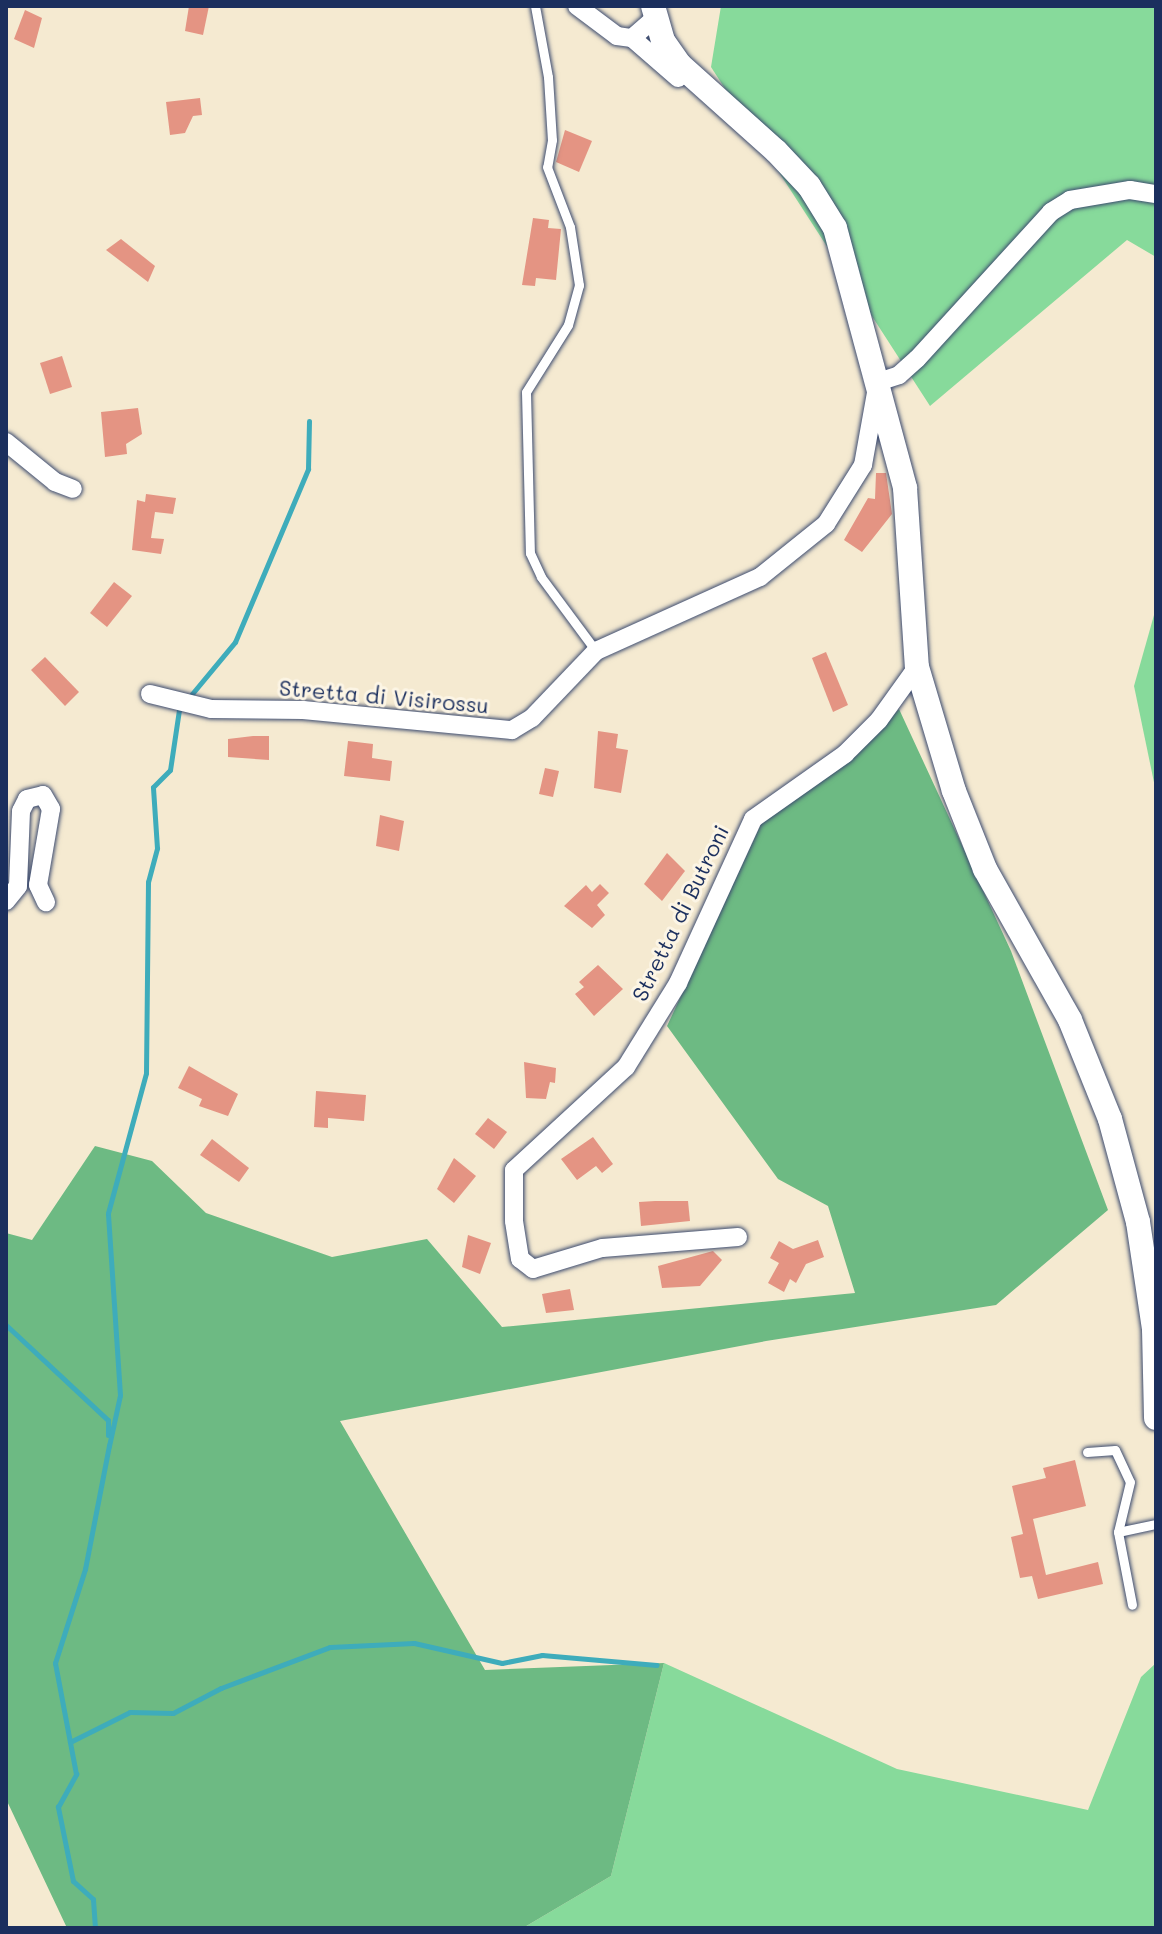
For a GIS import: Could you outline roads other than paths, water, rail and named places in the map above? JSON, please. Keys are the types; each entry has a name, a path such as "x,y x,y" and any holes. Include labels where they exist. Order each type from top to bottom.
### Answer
{"street":[{"path":"577,6 605,30 632,38 682,82 699,85"},
{"path":"632,38 654,12"},
{"path":"654,12 663,41 699,85 776,151 809,186 835,228 905,488 917,667 954,791 985,869 1070,1020 1110,1119 1140,1238 1154,1329 1156,1418"},
{"path":"878,382 899,375 917,359 1051,212 1070,200 1130,190 1156,194"},
{"name":"Stretta di Visirossu","path":"150,694 211,709 303,710 512,730 532,718 596,651 760,577 826,524 863,465 878,382"},
{"path":"6,442 55,482 73,489"},
{"name":"Stretta di Butroni","path":"738,1237 602,1248 533,1269 520,1259 514,1221 514,1170 626,1067 678,983 753,819 845,754 879,720 917,667"},
{"path":"6,901 18,886 21,811 27,799 43,795 51,809 38,885 46,902"}],"lane":[{"path":"535,6 548,77 552,140 547,167 570,227 579,285 568,325 526,392 530,553 541,577 596,651"},
{"path":"1087,1452 1115,1450 1130,1482 1118,1532 1132,1605"},
{"path":"1118,1532 1156,1524"}],"waterway":[{"path":"191,695 235,642 308,469 309,421"},
{"path":"109,1446 120,1395 108,1213 146,1073 148,882 157,848 153,787 170,770 179,710"},
{"path":"6,1325 108,1420 108,1435"},
{"path":"95,1928 93,1899 73,1881 58,1807 76,1774 55,1663 85,1569 109,1445"},
{"path":"70,1742 130,1712 173,1713 221,1688 330,1647 414,1643 502,1663 542,1655 657,1665"}]}
